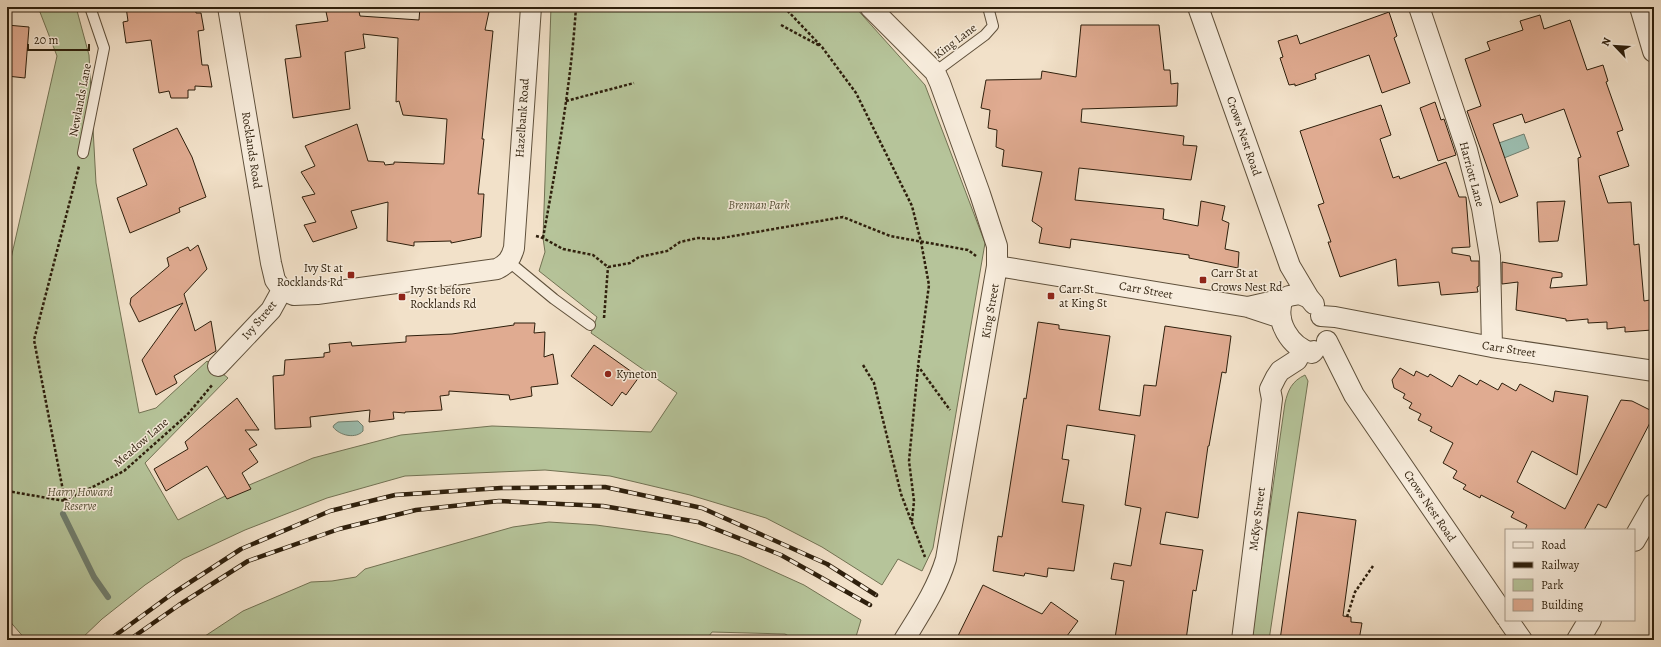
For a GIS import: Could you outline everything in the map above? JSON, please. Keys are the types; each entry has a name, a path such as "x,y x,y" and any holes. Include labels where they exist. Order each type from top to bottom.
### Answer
{"street":[{"name":"Rocklands Road","path":"228,7 271,263 275,280 282,290"},
{"name":"Hazelbank Road","path":"508,261 514,248 514,230 531,7"},
{"name":"King Street","path":"870,7 935,72 980,194 997,246 997,266 946,559 941,576 933,592 904,640"},
{"name":"Crows Nest Road","path":"1198,7 1290,266 1309,298"},
{"name":"Harriott Lane","path":"1419,7 1467,150 1482,208 1490,256 1492,347"},
{"path":"1640,7 1654,50"},
{"name":"Ivy Street","path":"216,374 271,310 282,290 294,295 317,294 497,269 506,265 508,261"},
{"name":"Carr Street","path":"997,266 1248,307 1281,318"},
{"name":"Crows Nest Road","path":"1286,297 1290,266"},
{"path":"1317,346 1321,316 1309,298 1300,294 1286,297 1281,305 1281,318 1284,328 1293,342 1317,346 1364,323"},
{"name":"Carr Street","path":"1248,307 1286,297"},
{"name":"Carr Street","path":"1321,316 1335,317 1492,347 1654,371"},
{"name":"Crows Nest Road","path":"1317,346 1354,395 1505,616"},
{"name":"McKye Street","path":"1242,640 1272,399 1270,389 1280,371 1317,346"},
{"path":"1635,538 1654,505"},
{"path":"1509,621 1522,640"},
{"path":"1578,640 1589,621"}],"lane":[{"name":"Newlands Lane","path":"83,153 104,48 90,7"},
{"name":"King Lane","path":"935,72 986,35 993,26 988,7"},
{"path":"508,261 554,299 590,325"}],"path":[{"path":"543,238 566,101 574,42 576,7"},
{"path":"784,7 822,47 856,94 912,206 921,242 928,285 918,366 909,461 914,501 911,523"},
{"path":"781,25 822,47"},
{"path":"566,101 634,83"},
{"path":"7,491 65,501 34,340 83,153"},
{"path":"552,243 563,249 593,255 608,267 630,263 639,257 667,251 680,242 698,238 716,239 843,217 890,236 968,250"},
{"path":"603,325 608,267"},
{"path":"863,365 874,383 901,494 926,561"},
{"path":"918,366 968,435"},
{"name":"Meadow Lane","path":"65,501 124,471 186,415 216,374"},
{"path":"1347,617 1355,592 1373,566"}],"green space":[{"name":"Brennan Park","path":"38,7 76,7 89,55 96,183 139,413 156,408 207,361 228,378 145,463 178,520 235,491 313,458 401,435 492,426 651,432 677,393 591,333 597,317 539,271 545,252 543,238 551,7 855,7 925,85 985,243 933,548 922,571 898,559 882,585 822,547 766,518 690,495 610,476 545,470 405,476 327,498 245,530 183,559 145,585 102,619 80,640 26,640 7,618 7,276 57,56"},
{"path":"1305,375 1308,381 1269,640 1251,640 1285,403 1291,386"},
{"path":"549,522 596,525 670,535 740,556 804,585 861,620 855,640 796,640 785,634 712,632 706,640 413,640 355,637 336,640 199,640 243,611 311,582 332,581 356,577 365,569 513,527"}],"shaded area":[{"path":"1524,134 1529,148 1504,158 1499,143"},
{"path":"358,421 363,426 363,431 352,436 340,433 333,427 338,422"}],"building":[{"path":"126,7 195,7 196,13 201,13 204,30 198,31 202,65 208,65 212,87 195,86 195,90 188,90 188,98 171,98 169,91 159,93 151,40 126,43 123,22 128,21"},
{"path":"325,7 358,7 360,16 419,20 420,7 490,7 485,30 493,31 478,194 484,194 481,237 451,243 451,241 414,242 414,246 387,241 388,202 351,211 357,228 313,242 304,225 316,222 302,197 315,194 301,172 315,166 305,146 357,124 368,161 384,162 385,165 394,164 394,162 444,164 447,119 403,115 399,101 396,102 398,38 363,34 365,48 345,52 350,109 293,118 285,59 301,57 296,25 328,21"},
{"path":"1389,12 1397,36 1394,38 1410,83 1382,93 1369,55 1315,74 1316,79 1295,86 1295,84 1289,85 1280,58 1283,57 1278,41 1297,35 1300,44"},
{"path":"1540,15 1544,29 1570,20 1587,70 1603,65 1608,81 1606,82 1623,130 1617,132 1629,166 1599,176 1608,203 1631,202 1634,245 1639,244 1644,301 1650,300 1652,330 1625,332 1625,327 1607,329 1607,322 1588,323 1588,319 1566,321 1566,319 1516,310 1518,282 1502,284 1502,262 1562,273 1562,277 1552,278 1550,288 1587,285 1578,158 1581,157 1564,109 1525,123 1522,114 1493,124 1518,196 1500,203 1467,111 1481,106 1465,59 1490,50 1487,42 1523,30 1520,21"},
{"path":"7,25 29,27 25,78 7,76"},
{"path":"1081,25 1159,25 1164,70 1170,70 1171,84 1178,83 1177,106 1082,109 1081,122 1184,136 1183,145 1197,146 1191,180 1079,168 1075,200 1164,209 1163,219 1198,226 1201,201 1225,206 1222,220 1229,223 1225,249 1239,252 1238,268 1189,258 1189,255 1071,239 1070,248 1039,243 1042,228 1032,221 1042,172 1002,166 1004,150 996,147 997,130 988,128 990,110 981,108 986,80 1041,79 1042,71 1076,77"},
{"path":"1435,102 1441,120 1444,119 1456,155 1438,161 1420,108"},
{"path":"1381,105 1391,135 1380,139 1393,178 1399,176 1400,179 1446,162 1459,197 1466,197 1470,247 1452,248 1452,253 1470,256 1471,261 1479,261 1478,292 1441,295 1439,282 1398,286 1396,259 1340,277 1328,242 1331,242 1318,205 1324,203 1300,131"},
{"path":"177,128 192,157 206,197 179,208 180,212 130,233 117,198 147,185 133,149"},
{"path":"1565,201 1558,241 1539,242 1537,202"},
{"path":"198,245 207,269 184,294 195,331 211,321 216,351 174,376 177,383 156,395 142,360 183,303 139,322 130,304 131,298 169,266 167,258 188,247 190,251"},
{"path":"1038,322 1059,325 1059,329 1110,336 1099,410 1140,416 1144,385 1156,386 1165,326 1231,336 1226,373 1222,372 1208,446 1198,518 1166,512 1160,544 1203,550 1196,591 1193,590 1186,640 1131,640 1115,638 1124,581 1111,579 1114,563 1131,566 1141,508 1125,505 1135,435 1067,425 1062,459 1069,460 1062,502 1084,505 1074,571 1048,568 1047,577 1025,573 1024,576 993,571 998,536 1002,537 1024,398 1026,399"},
{"path":"514,323 535,323 534,333 545,332 544,357 553,354 558,384 531,387 532,396 510,400 509,395 449,391 449,395 440,396 442,410 405,413 393,412 394,419 369,422 370,410 310,417 311,427 275,429 273,376 284,375 285,360 324,357 324,353 330,352 329,344 351,342 352,346 406,342 406,336 452,334 514,325"},
{"name":"Kyneton","path":"594,345 639,377 626,395 622,392 612,406 571,376"},
{"path":"1400,368 1414,376 1416,371 1428,377 1430,374 1452,387 1459,375 1477,385 1480,380 1498,390 1502,383 1516,391 1520,384 1553,402 1555,391 1588,396 1577,475 1532,451 1517,482 1565,509 1621,400 1632,401 1654,412 1654,415 1606,508 1598,504 1585,529 1525,529 1527,525 1511,517 1514,512 1481,495 1480,498 1463,489 1466,485 1453,478 1457,471 1443,463 1453,443 1430,431 1432,427 1418,420 1421,414 1409,408 1412,403 1403,398 1405,394 1394,388 1392,380"},
{"path":"237,398 259,430 245,430 257,445 249,449 258,462 242,473 251,489 227,499 207,466 166,491 154,469 188,449 185,442"},
{"path":"1298,512 1356,520 1343,616 1351,617 1351,622 1362,623 1359,640 1280,640"},
{"path":"983,585 1042,614 1051,602 1078,621 1064,640 956,640"}],"waterway":[{"path":"63,514 94,577 108,597"}],"railway":[{"path":"109,640 172,594 241,549 330,511 395,495 501,488 605,487 702,508 827,564 876,595"},
{"path":"129,640 179,605 248,561 339,529 416,510 499,501 603,506 698,522 781,555 870,605"}],"place":[{"name":"Ivy St at Rocklands Rd","path":"351,275"},
{"name":"Carr St at Crows Nest Rd","path":"1203,280"},
{"name":"Carr St at King St","path":"1051,296"},
{"name":"Ivy St before Rocklands Rd","path":"402,297"},
{"name":"Kyneton","path":"608,374"}],"park label":[{"name":"Harry Howard Reserve","path":"80,499"}]}
